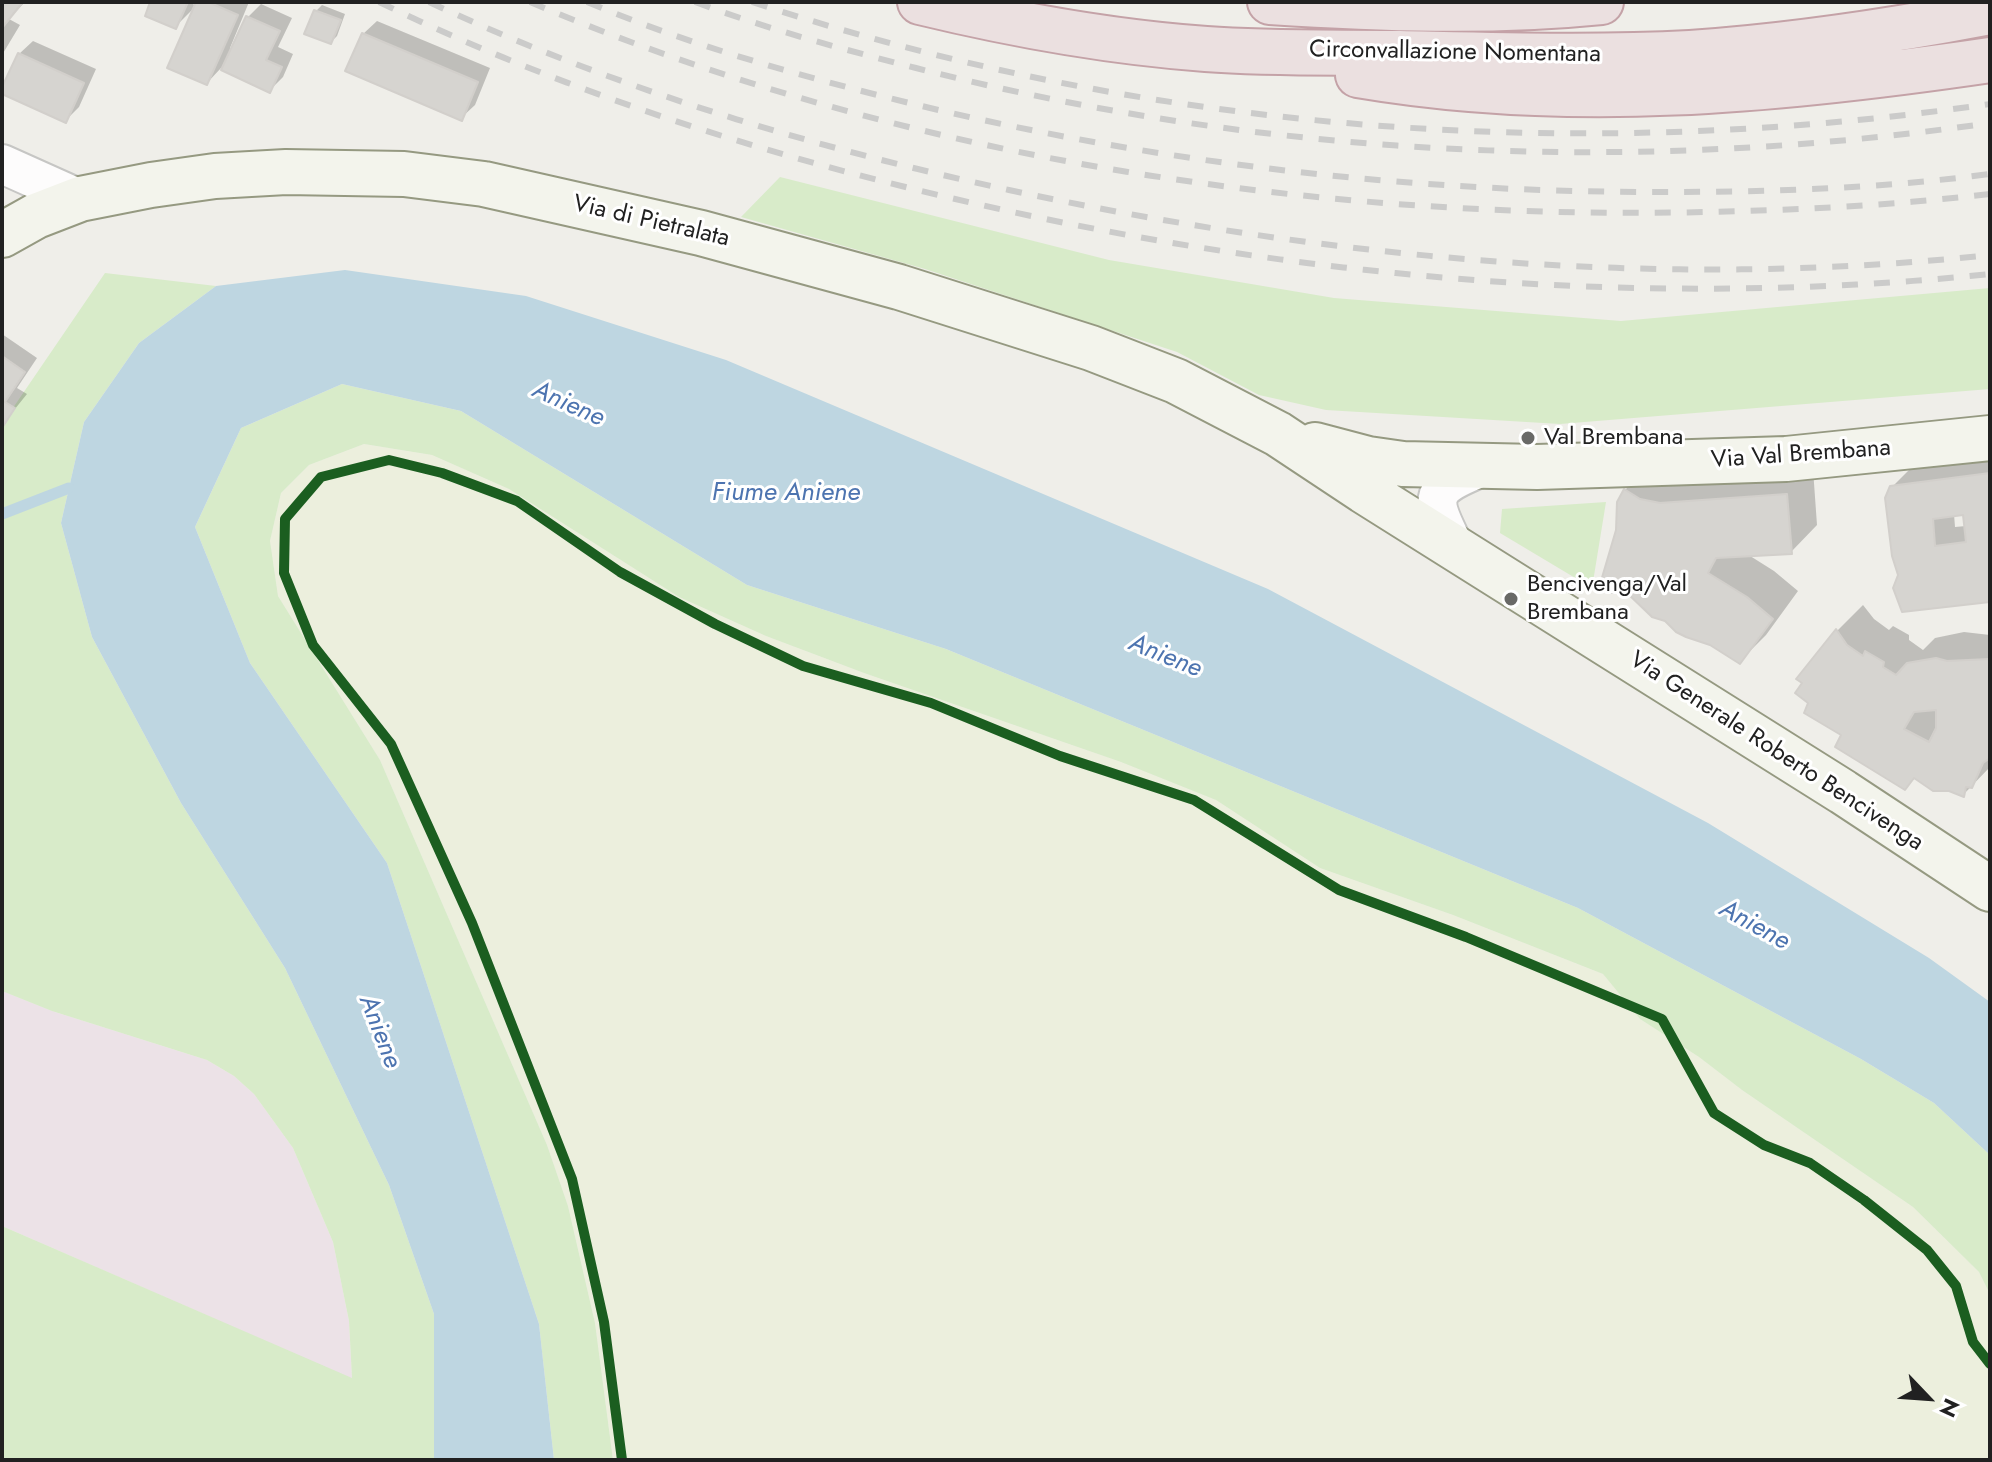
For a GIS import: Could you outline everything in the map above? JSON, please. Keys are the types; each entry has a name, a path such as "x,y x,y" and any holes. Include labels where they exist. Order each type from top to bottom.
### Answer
{"highway":[{"name":"Circonvallazione Nomentana","path":"920,2 1025,26 1123,41 1209,49 1486,56 1687,53 1809,43 1990,12"},
{"name":"Circonvallazione Nomentana","path":"1270,2 1459,9 1601,2"},
{"path":"1209,49 1428,87 1590,95 1741,90 1990,60"}],"street":[{"path":"2,164 80,199"},
{"name":"Via di Pietralata","path":"2,235 36,216 80,199 182,180 286,172 369,171 484,184 637,217 755,247 1004,320 1091,348 1176,381 1278,434"},
{"name":"Via Val Brembana","path":"1278,434 1383,462 1436,466 1786,459 1990,438"},
{"name":"Via Generale Roberto Bencivenga","path":"1278,434 1843,792 1990,889"},
{"path":"1455,548 1439,517 1437,499 1447,483 1485,466"}],"shaded area":[{"path":"2,991 52,1011 207,1060 234,1076 254,1094 293,1148 333,1242 349,1321 352,1379 2,1226"}],"green space":[{"path":"780,177 1109,260 1334,298 1621,321 1990,288 1990,389 1560,424 1326,410 1259,395 1177,352 925,269 741,217"},
{"path":"105,273 216,286 139,343 84,422 61,523 92,637 181,803 285,968 389,1185 434,1314 434,1460 2,1460 2,1226 352,1378 349,1321 333,1242 293,1148 254,1094 234,1076 207,1060 52,1011 2,991 2,424"},
{"path":"342,384 461,411 747,585 946,649 1578,908 1861,1059 1934,1103 1990,1155 1990,1294 1979,1272 1913,1207 1640,1019 1603,974 1453,915 1320,868 1216,800 1121,762 766,636 679,597 509,489 432,455 364,444 309,465 281,493 270,541 278,596 380,760 547,1145 568,1206 595,1323 613,1460 554,1460 539,1324 387,863 250,663 195,527 241,428"},
{"path":"364,444 432,455 509,489 679,597 766,636 1121,762 1216,800 1320,868 1453,915 1603,974 1640,1019 1913,1207 1979,1272 1990,1294 1990,1460 613,1460 595,1323 568,1206 547,1145 380,760 278,596 270,541 281,493 309,465"},
{"path":"1606,502 1592,588 1500,533 1502,509"}],"water":[{"name":"Fiume Aniene","path":"345,270 526,296 726,360 1268,589 1708,823 1929,958 1990,1002 1990,1155 1934,1103 1861,1059 1578,908 946,649 747,585 461,411 342,384 241,428 195,527 250,663 387,863 539,1324 554,1460 434,1460 434,1314 389,1185 285,968 181,803 92,637 61,523 84,422 139,343 216,286"}],"building":[{"path":"2,2 23,2 2,28"},
{"path":"150,2 188,2 176,29 145,16"},
{"path":"196,2 208,2 238,15 207,85 167,68"},
{"path":"314,10 341,20 331,44 304,34"},
{"path":"246,16 280,31 266,60 282,67 270,93 221,70"},
{"path":"362,33 478,82 462,121 345,71"},
{"path":"18,53 84,83 66,123 2,94 2,87"},
{"path":"2,356 25,372 5,402 15,408 2,428"},
{"path":"1990,473 1990,602 1902,612 1893,588 1898,575 1892,556 1885,498 1890,486","holes":["1963,515 1966,542 1935,546 1933,519"]},
{"path":"1624,489 1640,499 1660,503 1787,494 1792,554 1716,558 1708,573 1747,597 1773,619 1740,664 1710,645 1686,637 1665,621 1652,617 1626,592 1612,593 1602,588 1601,581 1616,530 1617,502"},
{"path":"1836,629 1847,645 1863,656 1865,651 1884,662 1883,667 1896,675 1907,663 1936,658 1947,661 1990,659 1990,758 1983,763 1972,788 1966,787 1964,797 1949,791 1933,791 1914,778 1905,790 1835,747 1841,735 1804,713 1808,703 1795,693 1802,683 1796,679","holes":["1936,710 1936,728 1929,742 1904,729 1914,712"]}],"waterway":[{"path":"2,514 69,488"}],"railway":[{"path":"379,2 448,34 588,91 732,139 951,198 1079,226 1208,249 1337,267 1468,280 1598,287 1729,289 1860,284 1990,274"},
{"path":"429,2 569,62 641,88 861,155 1009,190 1252,234 1497,262 1620,268 1743,269 1867,265 1990,255"},
{"path":"530,2 669,56 813,101 959,139 1107,168 1257,190 1408,205 1558,212 1778,210 1990,194"},
{"path":"587,2 756,62 930,108 1112,145 1296,172 1482,187 1668,192 1829,188 1990,174"},
{"path":"695,2 833,46 1048,98 1182,122 1316,139 1450,149 1585,152 1721,149 1855,139 1990,123"},
{"path":"752,2 903,46 1055,82 1210,108 1365,125 1521,133 1678,132 1834,122 1990,104"}],"cycle path":[{"path":"622,1460 604,1322 572,1179 472,923 391,744 313,645 284,573 285,519 321,477 389,460 442,473 517,501 620,572 715,624 803,666 931,703 1060,756 1194,800 1339,890 1466,937 1662,1019 1714,1113 1764,1145 1810,1163 1864,1200 1927,1250 1956,1286 1973,1342 1990,1364"}],"place":[{"name":"Val Brembana","path":"1528,438"},
{"name":"Bencivenga/Val Brembana","path":"1511,599"}],"water label":[{"name":"Aniene","path":"568,405"},
{"name":"Aniene","path":"1165,657"},
{"name":"Aniene","path":"1754,926"},
{"name":"Aniene","path":"379,1032"}]}
